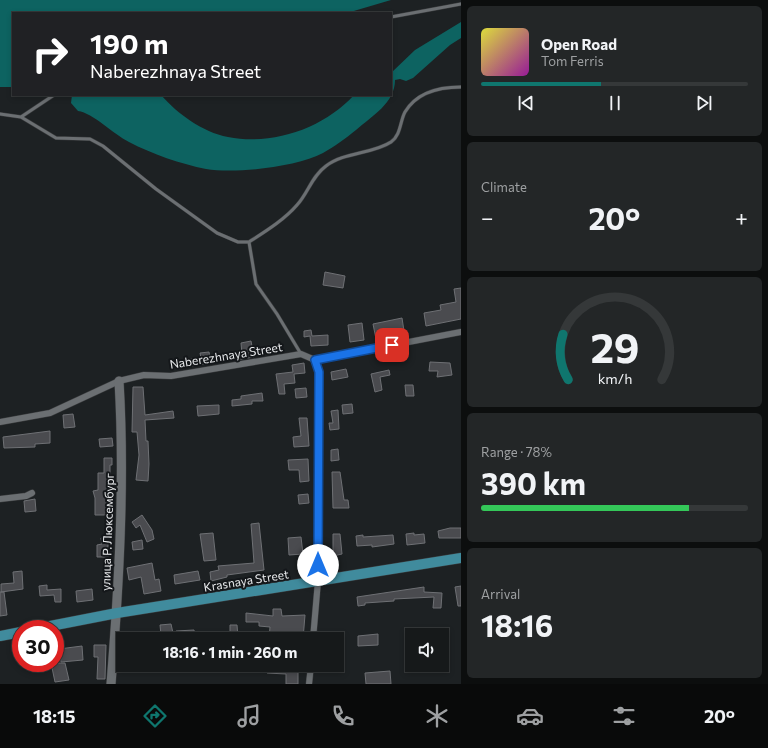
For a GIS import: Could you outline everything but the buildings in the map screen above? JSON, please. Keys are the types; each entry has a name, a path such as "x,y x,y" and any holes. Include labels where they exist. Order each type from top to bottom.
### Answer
{"main road":[{"name":"Krasnaya Street","path":"64,623 117,613 461,558"},
{"path":"0,636 12,634"}],"street":[{"path":"314,632 318,581 319,372 315,360 461,332"},
{"name":"Naberezhnaya Street","path":"0,422 50,412 119,381 144,375 171,376 301,354 315,360"},
{"name":"улица Р. Люксембург","path":"111,684 117,613 122,440 119,381"},
{"path":"0,499 26,496 32,493"},
{"path":"309,684 310,672"}],"lane":[{"path":"392,17 461,4"},
{"path":"0,114 21,117 56,138 90,139 103,146 156,189 217,233 238,242 249,242 276,224 298,204 317,174 326,165 342,158 392,142 398,134 406,112 429,92 445,87 461,87"},
{"path":"21,117 52,96"},
{"path":"249,242 256,284 277,314 301,354"}],"water":[{"path":"0,0 391,0 350,12 12,12 12,87 0,87"},
{"path":"461,22 461,38 450,45 413,78 406,81 400,79 395,80 392,93 392,72 415,50"},
{"path":"72,96 162,96 175,109 200,127 218,135 245,139 262,139 297,132 328,117 342,107 353,96 391,96 382,108 356,130 323,153 282,166 233,171 196,167 147,151 129,142 97,120 78,111 71,103"}],"route":[{"path":"318,565 319,372 315,360 392,345"}]}
